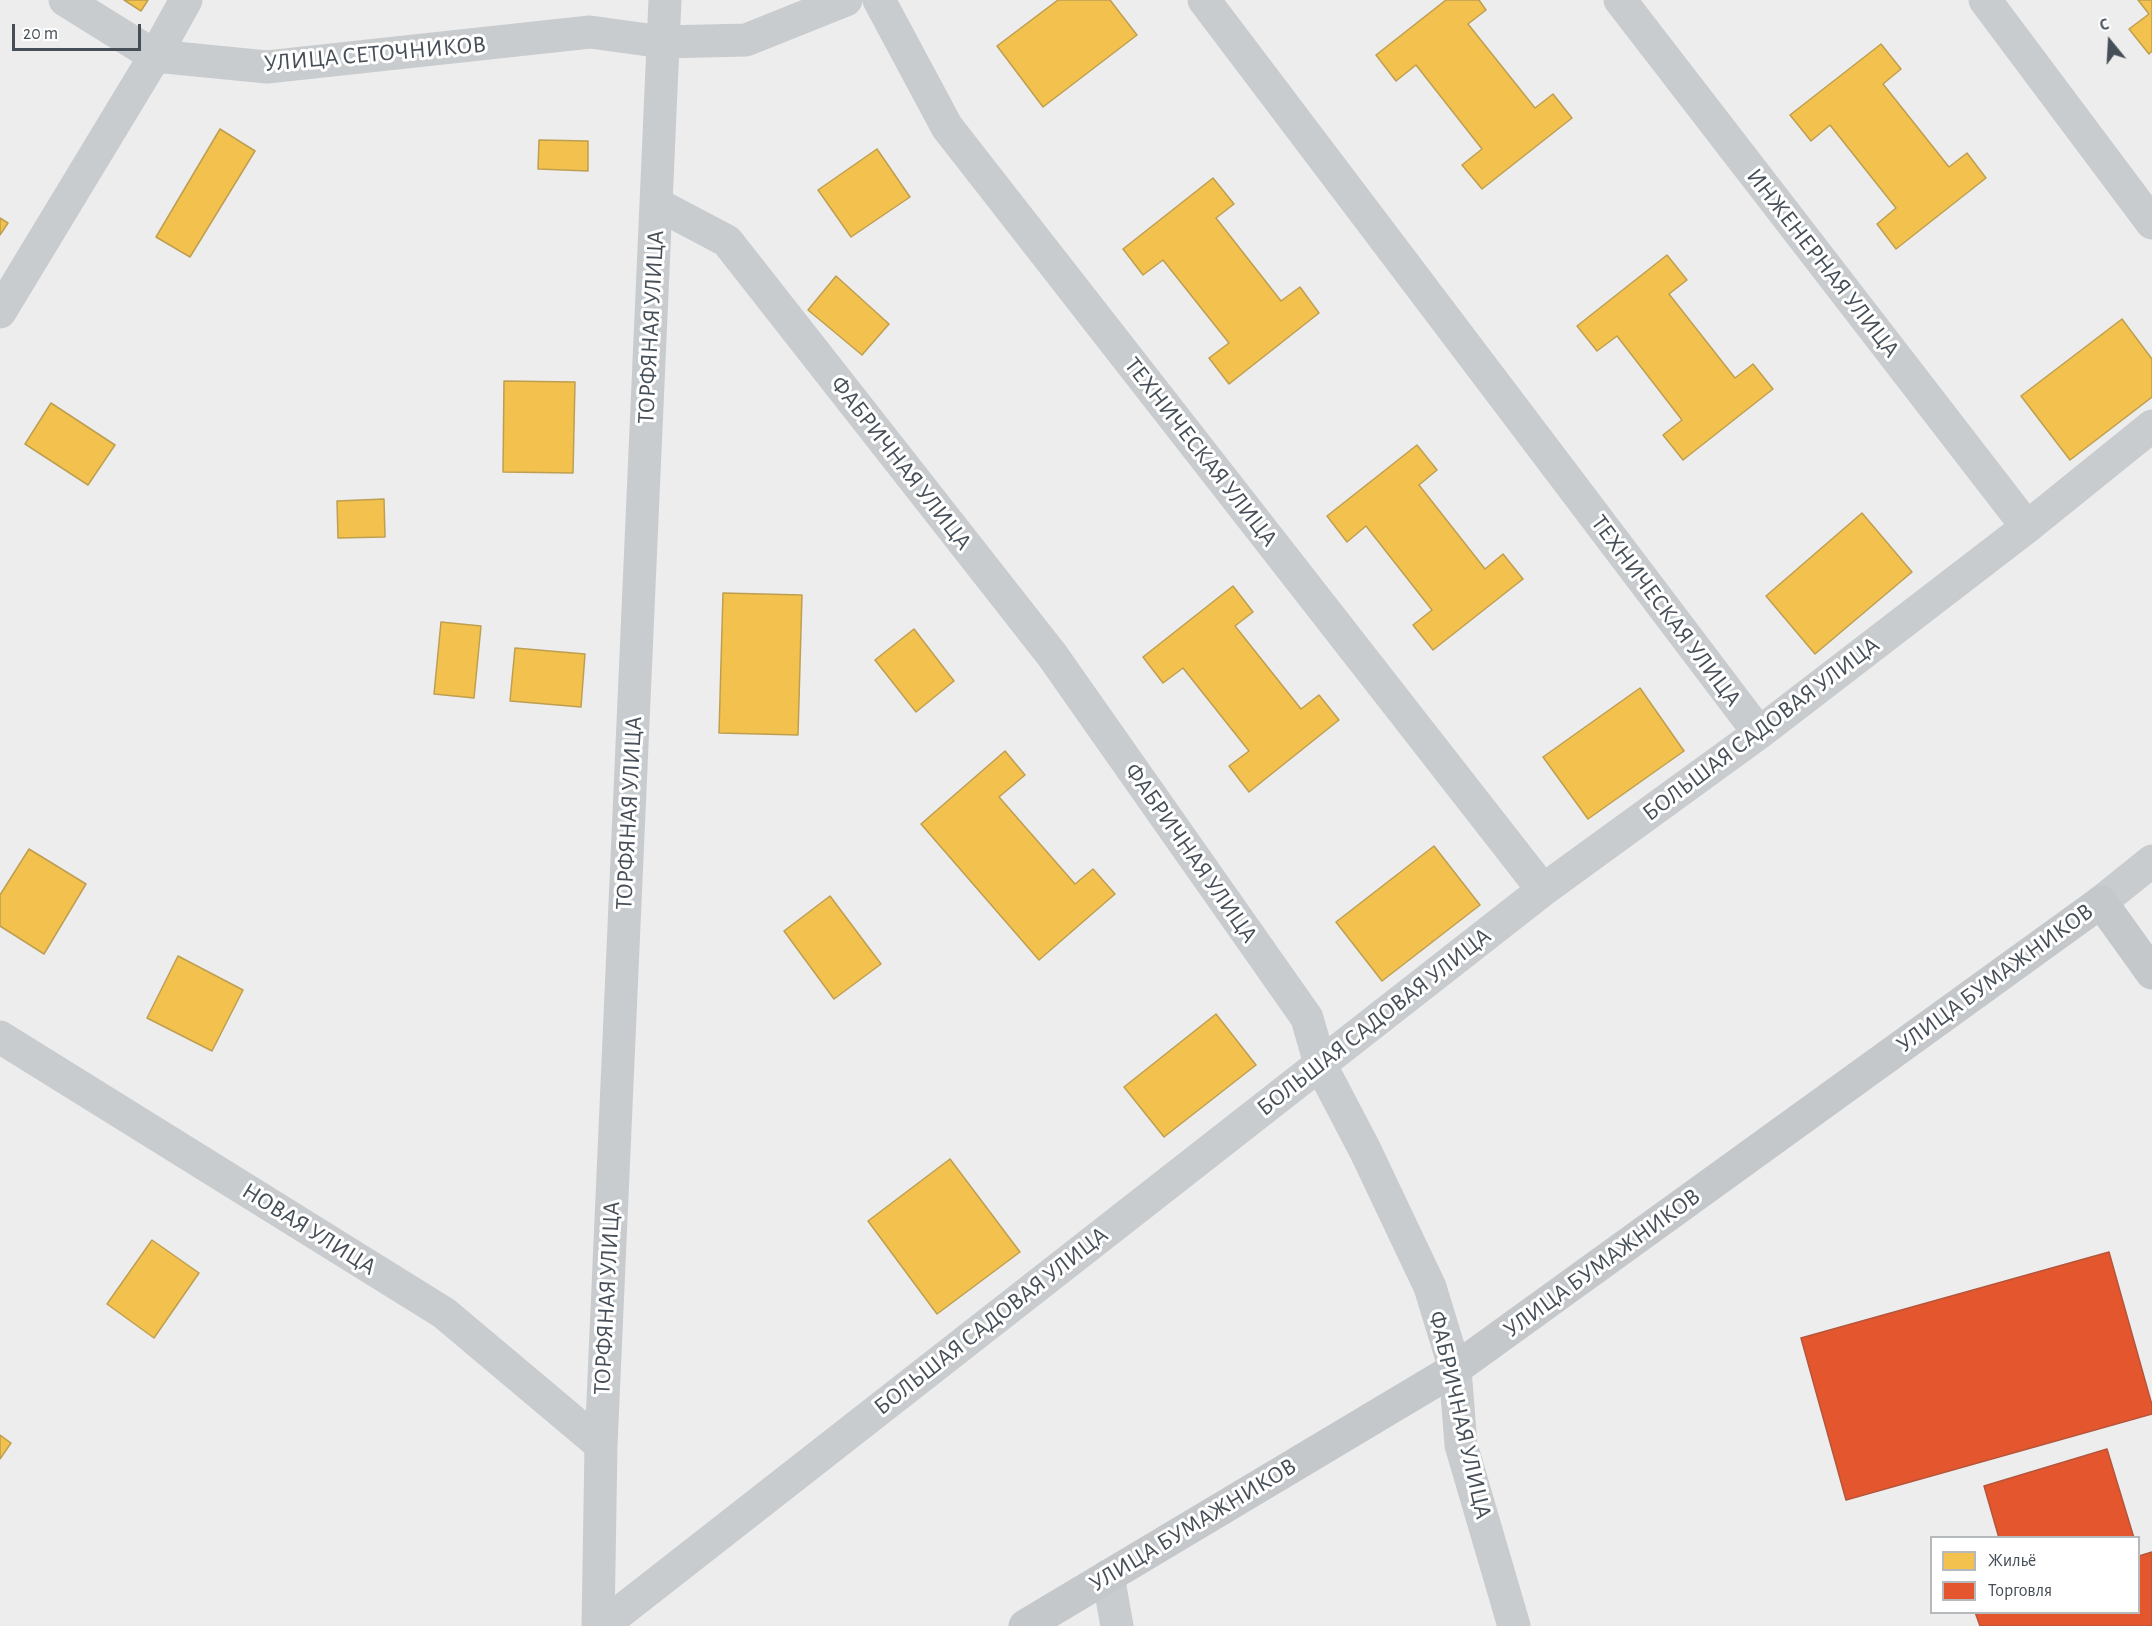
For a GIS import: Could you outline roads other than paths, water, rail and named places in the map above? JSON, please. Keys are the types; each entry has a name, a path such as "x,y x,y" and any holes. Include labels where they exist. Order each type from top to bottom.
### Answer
{"main road":[{"path":"2101,902 2152,973"},
{"name":"УЛИЦА БУМАЖНИКОВ","path":"1025,1626 1455,1370 2101,902"}],"street":[{"name":"УЛИЦА СЕТОЧНИКОВ","path":"65,0 155,56 267,67 590,32 663,42 746,40 846,0"},
{"path":"0,312 155,56 186,0"},
{"name":"ТОРФЯНАЯ УЛИЦА","path":"598,1626 601,1445 665,0"},
{"name":"ТЕХНИЧЕСКАЯ УЛИЦА","path":"879,0 947,127 1543,890"},
{"name":"ТЕХНИЧЕСКАЯ УЛИЦА","path":"1204,0 1759,733"},
{"name":"ИНЖЕНЕРНАЯ УЛИЦА","path":"1620,0 2027,526"},
{"path":"1985,0 2152,223"},
{"name":"ФАБРИЧНАЯ УЛИЦА","path":"657,204 727,241 1052,655 1307,1018 1320,1064 1365,1150 1430,1287 1455,1370 1461,1445 1514,1626"},
{"name":"БОЛЬШАЯ САДОВАЯ УЛИЦА","path":"602,1626 1543,890 1759,733 2027,526 2152,426"},
{"name":"УЛИЦА БУМАЖНИКОВ","path":"2101,902 2152,861"},
{"name":"НОВАЯ УЛИЦА","path":"0,1037 444,1313 601,1445"},
{"path":"1108,1576 1117,1626"}]}
